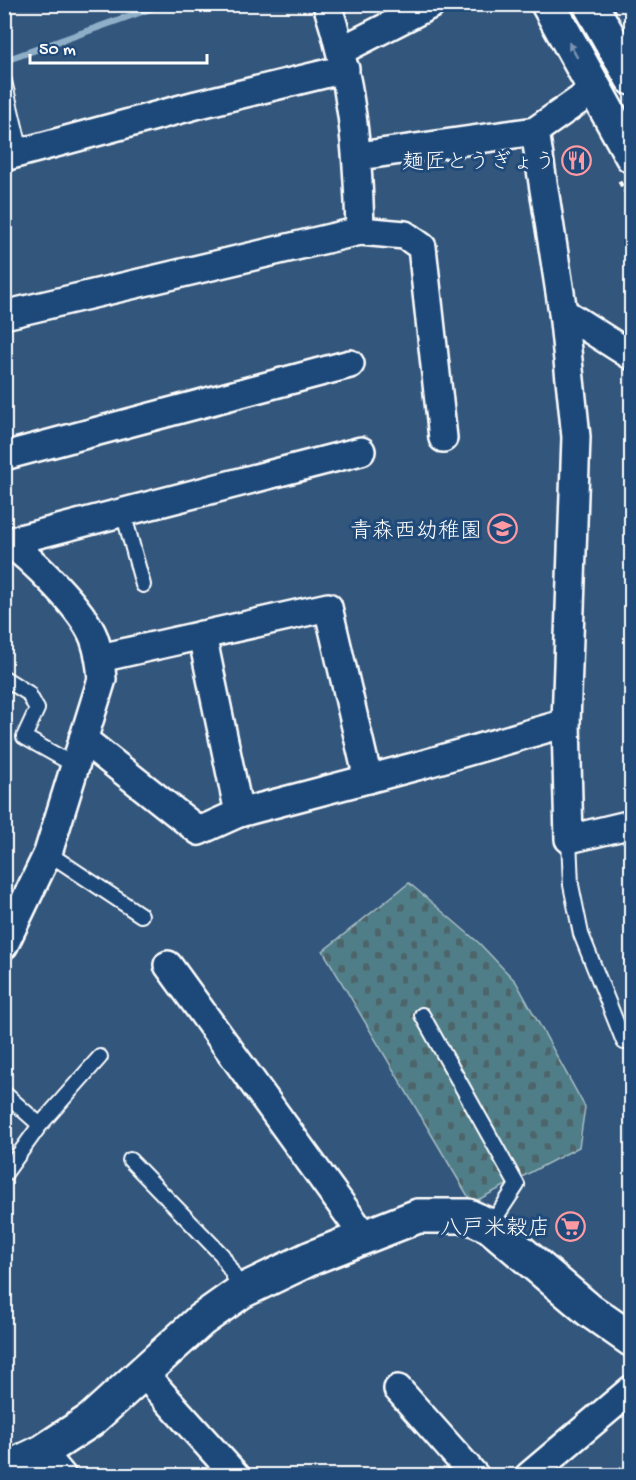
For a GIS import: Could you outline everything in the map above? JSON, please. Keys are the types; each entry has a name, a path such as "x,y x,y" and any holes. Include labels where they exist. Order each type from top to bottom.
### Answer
{"street":[{"path":"327,4 343,59 358,156 360,231"},
{"path":"13,154 196,105 343,59 432,4"},
{"path":"548,4 632,156"},
{"path":"590,4 629,67"},
{"path":"358,156 536,131 595,89"},
{"path":"536,131 563,312 576,437 566,723 569,839 632,824"},
{"path":"4,315 360,231 405,235 422,247 443,438"},
{"path":"563,312 632,356"},
{"path":"4,456 350,364"},
{"path":"6,541 361,451"},
{"path":"4,945 48,853 102,679 100,658 93,636 62,592 6,541"},
{"path":"100,658 328,607 368,779"},
{"path":"202,635 239,813"},
{"path":"83,740 199,831 239,813 566,723"},
{"path":"168,964 364,1236"},
{"path":"4,1470 52,1464 91,1420 201,1320 242,1291 364,1236 418,1216 468,1216 490,1226 589,1310 632,1340"},
{"path":"144,1374 236,1476"},
{"path":"398,1389 475,1476"},
{"path":"529,1476 632,1389"}],"lane":[{"path":"4,81 13,154"},
{"path":"123,512 143,585"},
{"path":"4,678 28,693 37,708 24,737 76,766"},
{"path":"569,839 572,885 581,934 624,1042"},
{"path":"48,853 141,915"},
{"path":"422,1015 517,1185 490,1226"},
{"path":"4,1174 40,1125 100,1057"},
{"path":"4,1093 40,1125"},
{"path":"130,1160 222,1255 242,1291"}],"green space":[{"path":"409,883 479,943 516,982 585,1107 579,1147 472,1203 323,951"}],"waterway":[{"path":"4,61 163,4"}],"place":[{"name":"麺匠とうぎょう","path":"577,160"},
{"name":"青森西幼稚園","path":"503,529"},
{"name":"八戸米穀店","path":"571,1226"}]}
